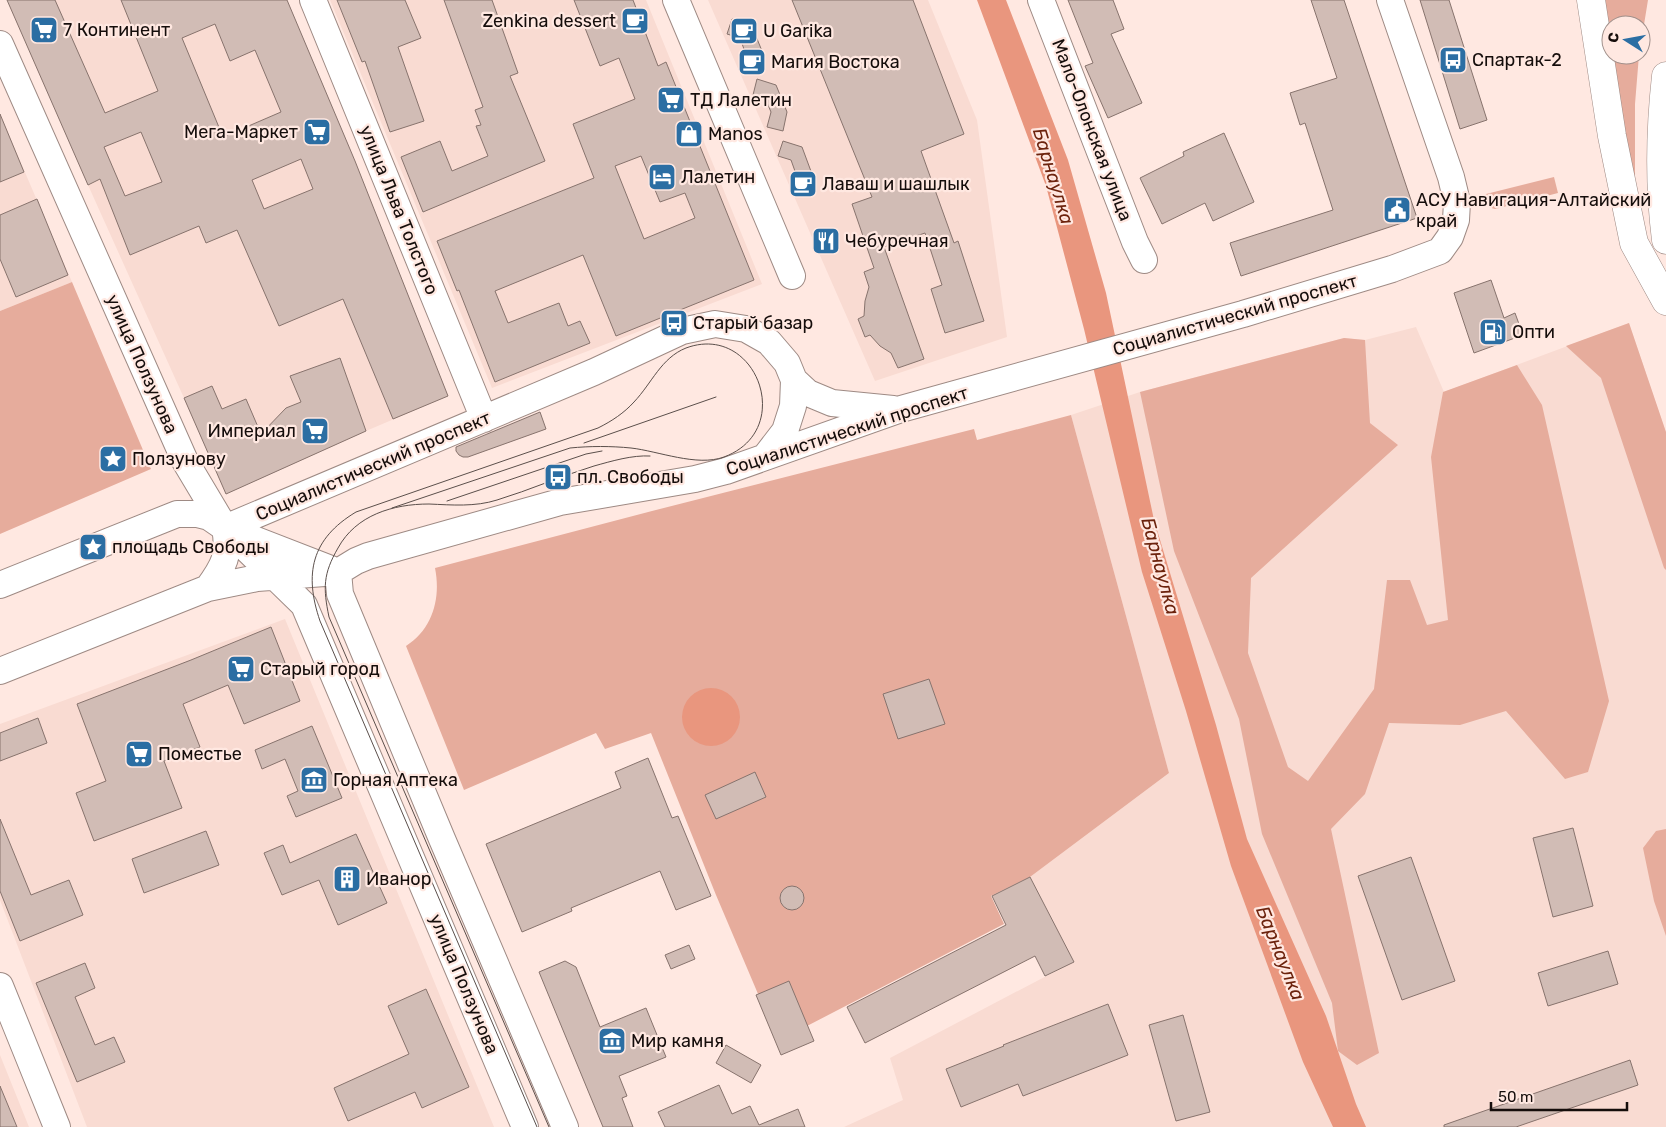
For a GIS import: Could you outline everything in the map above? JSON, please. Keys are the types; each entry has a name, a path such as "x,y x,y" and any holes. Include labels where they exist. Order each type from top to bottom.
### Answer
{"main road":[{"path":"1591,0 1612,136 1634,243 1666,301"},
{"path":"1666,76 1661,158 1666,240"}],"street":[{"name":"улица Льва Толстого","path":"314,0 484,419"},
{"path":"676,0 792,276"},
{"name":"Мало-Олонская улица","path":"1041,0 1135,242 1144,260"},
{"name":"Социалистический проспект","path":"0,671 208,588 257,578 345,576 560,502 726,471 901,409 1243,314 1392,269 1440,251 1450,237 1456,220 1457,202 1451,177 1390,0"},
{"name":"улица Ползунова","path":"0,44 185,461 225,528 304,605 525,1127"},
{"name":"Социалистический проспект","path":"225,528 594,372 682,331 715,324 746,329 769,342 787,363 794,380"},
{"path":"794,380 808,393 832,403 901,409"},
{"path":"765,457 785,431 794,406 794,380"},
{"path":"0,585 177,514 196,514 209,518 225,528 345,576"},
{"path":"208,588 221,571 227,556 228,542 225,528"},
{"name":"улица Ползунова","path":"345,576 445,847 565,1127"},
{"path":"0,986 57,1127"}],"shaded area":[{"path":"7,0 287,0 355,161 448,396 226,494"},
{"path":"330,0 646,0 762,284 492,388"},
{"path":"708,0 928,0 977,120 1007,337 875,381"},
{"path":"1602,0 1648,0 1646,15 1604,15"},
{"path":"1612,65 1638,65 1635,104 1635,185 1630,184"},
{"path":"0,114 72,282 0,311"},
{"path":"1554,177 1558,193 1495,209 1486,204 1482,195"},
{"path":"72,282 151,469 0,534 0,311"},
{"path":"1629,323 1666,433 1666,1127 844,1127 903,1100 890,1058 1073,962 1030,877 1169,773 1071,415 1140,392 1344,338 1365,340 1416,327 1444,392"},
{"path":"1629,323 1666,432 1666,570 1601,378 1566,346"},
{"path":"1344,338 1365,340 1370,423 1398,445 1251,578 1248,653 1288,767 1308,781 1374,689 1387,580 1410,580 1427,625 1448,620 1431,457 1443,392 1517,365 1542,405 1609,701 1588,772 1565,779 1506,711 1460,725 1389,723 1365,794 1331,829 1379,1053 1357,1065 1338,1051 1332,1003 1262,834 1239,719 1174,551 1140,392"},
{"path":"1071,415 1169,773 1030,877 991,896 1004,924 778,1041 716,895 651,733 605,749 596,733 464,790 406,646 423,631 433,612 437,590 435,568 974,429 977,440"},
{"path":"285,619 494,1127 87,1127 0,900 0,724"},
{"path":"1666,829 1666,936 1654,901 1643,848 1656,831"},
{"path":"0,1055 29,1127 0,1127"}],"water":[{"name":"Барнаулка","path":"977,0 1006,0 1068,160 1106,293 1154,520 1216,725 1247,839 1326,1016 1356,1104 1366,1127 1333,1127 1303,1062 1231,866 1186,711 1142,572 1084,329 1046,186"},
{"path":"711,688 722,690 735,701 740,717 738,728 727,741 711,746 700,744 687,733 682,717 684,706 695,693"}],"building":[{"path":"7,0 55,0 105,113 158,91 121,0 287,0 355,161 448,396 393,419 343,299 279,326 237,230 206,243 199,226 130,255 100,179 88,185","holes":["215,24 230,61 255,50 281,112 223,137 182,38","141,132 162,182 125,196 104,147","301,159 313,189 264,209 252,180"]},
{"path":"337,0 405,0 421,38 398,47 424,121 390,132 365,61 362,62"},
{"path":"444,0 492,0 518,73 510,76 545,161 423,212 401,157 440,141 452,171 488,156 476,126 481,125 475,110 483,107"},
{"path":"574,0 633,0 658,66 666,62 754,280 616,336 583,255 495,291 508,323 559,303 568,326 580,321 590,343 495,382 459,290 457,291 437,241 594,178 573,124 635,99 619,58 600,66","holes":["641,156 660,202 685,193 695,218 644,239 615,166"]},
{"path":"792,0 913,0 964,134 921,151 954,243 958,241 984,321 945,333 931,289 942,285 925,233 884,247 924,359 898,368 891,353 880,346 870,335 865,337 858,319 864,316 865,301 869,287 864,272 874,268 852,204 872,197"},
{"path":"1068,0 1113,0 1124,29 1111,34 1142,103 1108,118 1085,66 1093,63"},
{"path":"1311,0 1344,0 1417,218 1241,276 1230,243 1333,210 1305,123 1300,125 1290,93 1337,78"},
{"name":"Спартак-2","path":"1420,0 1449,0 1487,120 1460,129"},
{"path":"732,19 751,24 762,51 757,70 742,67 745,52 740,38 727,34"},
{"path":"757,79 776,85 787,112 783,131 767,127 771,112 765,98 753,95"},
{"path":"0,114 24,172 0,182"},
{"path":"1224,133 1254,202 1213,221 1205,203 1162,224 1140,178 1184,156 1183,152"},
{"path":"783,141 802,147 812,174 808,193 792,189 796,174 791,160 778,156"},
{"path":"37,199 68,275 16,297 0,259 0,215"},
{"path":"1491,280 1504,318 1515,313 1523,335 1474,353 1454,293"},
{"path":"340,358 366,431 226,494 184,398 212,386 222,409 246,399 261,434 286,408 301,402 290,376"},
{"path":"540,412 546,429 468,457 459,455 456,451 456,447"},
{"name":"Поместье","path":"271,627 300,701 244,724 228,685 183,704 200,747 164,761 182,808 94,841 76,793 106,781 77,704"},
{"path":"929,679 945,724 898,739 883,694"},
{"path":"38,718 47,743 0,761 0,733"},
{"name":"Горная Аптека","path":"312,726 342,798 296,817 287,796 298,791 285,759 262,769 255,750"},
{"path":"648,758 672,818 678,816 711,896 676,910 660,871 571,908 572,911 522,932 486,844 621,788 615,772"},
{"path":"755,772 766,797 716,819 705,795"},
{"path":"0,819 31,895 69,880 83,915 20,941 0,891"},
{"path":"1573,828 1593,906 1553,917 1533,838"},
{"path":"206,831 219,865 144,893 132,859"},
{"name":"Иванор","path":"356,834 387,903 338,925 319,880 282,895 264,853 283,845 290,863"},
{"path":"1411,857 1455,981 1402,1000 1358,876"},
{"path":"1030,877 1074,962 1045,976 1035,956 865,1043 847,1007 1006,925 992,896"},
{"path":"792,886 801,889 804,898 801,907 792,910 783,907 780,898 783,889"},
{"path":"689,945 695,959 671,969 665,955"},
{"path":"1608,951 1618,984 1548,1006 1538,973"},
{"path":"565,961 576,967 600,1027 646,1008 666,1057 619,1076 627,1096 622,1098 633,1127 603,1127 539,972"},
{"path":"85,963 95,988 75,997 95,1045 114,1037 125,1062 77,1082 36,983"},
{"path":"789,981 814,1041 781,1055 756,995"},
{"path":"426,989 469,1087 422,1108 415,1092 348,1121 334,1088 409,1054 388,1006"},
{"path":"1108,1004 1128,1055 1023,1096 1018,1084 961,1107 946,1069"},
{"path":"1183,1015 1210,1112 1176,1121 1149,1025"},
{"path":"726,1045 761,1065 751,1083 716,1063"},
{"path":"1630,1060 1638,1085 1516,1127 1444,1127 1444,1125"},
{"path":"719,1085 732,1114 750,1106 759,1125 798,1109 805,1127 665,1127 658,1112"},
{"path":"0,1086 17,1127 0,1127"}],"tram line":[{"path":"392,508 570,448 631,448 702,460 724,457 746,443 759,425 763,404 759,383 748,364 732,350 711,344 686,348 677,352 663,364 634,402 608,423 356,512 329,534 315,559 312,573 313,588 320,621 537,1127"},
{"path":"584,443 716,397"},
{"path":"447,501 586,454 602,451"},
{"path":"549,1127 329,617 325,589 327,574 338,548 355,527 365,520 389,509 429,504 480,504 615,460 650,456"}],"place":[{"name":"Zenkina dessert","path":"635,21"},
{"name":"7 Континент","path":"44,30"},
{"name":"U Garika","path":"744,31"},
{"name":"Спартак-2","path":"1453,60"},
{"name":"Магия Востока","path":"752,62"},
{"name":"ТД Лалетин","path":"671,100"},
{"name":"Мега-Маркет","path":"317,132"},
{"name":"Manos","path":"689,134"},
{"name":"Лалетин","path":"662,177"},
{"name":"Лаваш и шашлык","path":"803,184"},
{"name":"АСУ Навигация-Алтайский край","path":"1397,210"},
{"name":"Чебуречная","path":"826,241"},
{"name":"Старый базар","path":"674,323"},
{"name":"Опти","path":"1493,332"},
{"name":"Империал","path":"315,431"},
{"name":"Ползунову","path":"113,459"},
{"name":"пл. Свободы","path":"558,477"},
{"name":"площадь Свободы","path":"93,547"},
{"name":"Старый город","path":"241,669"},
{"name":"Поместье","path":"139,754"},
{"name":"Горная Аптека","path":"314,780"},
{"name":"Иванор","path":"347,879"},
{"name":"Мир камня","path":"612,1041"}]}
